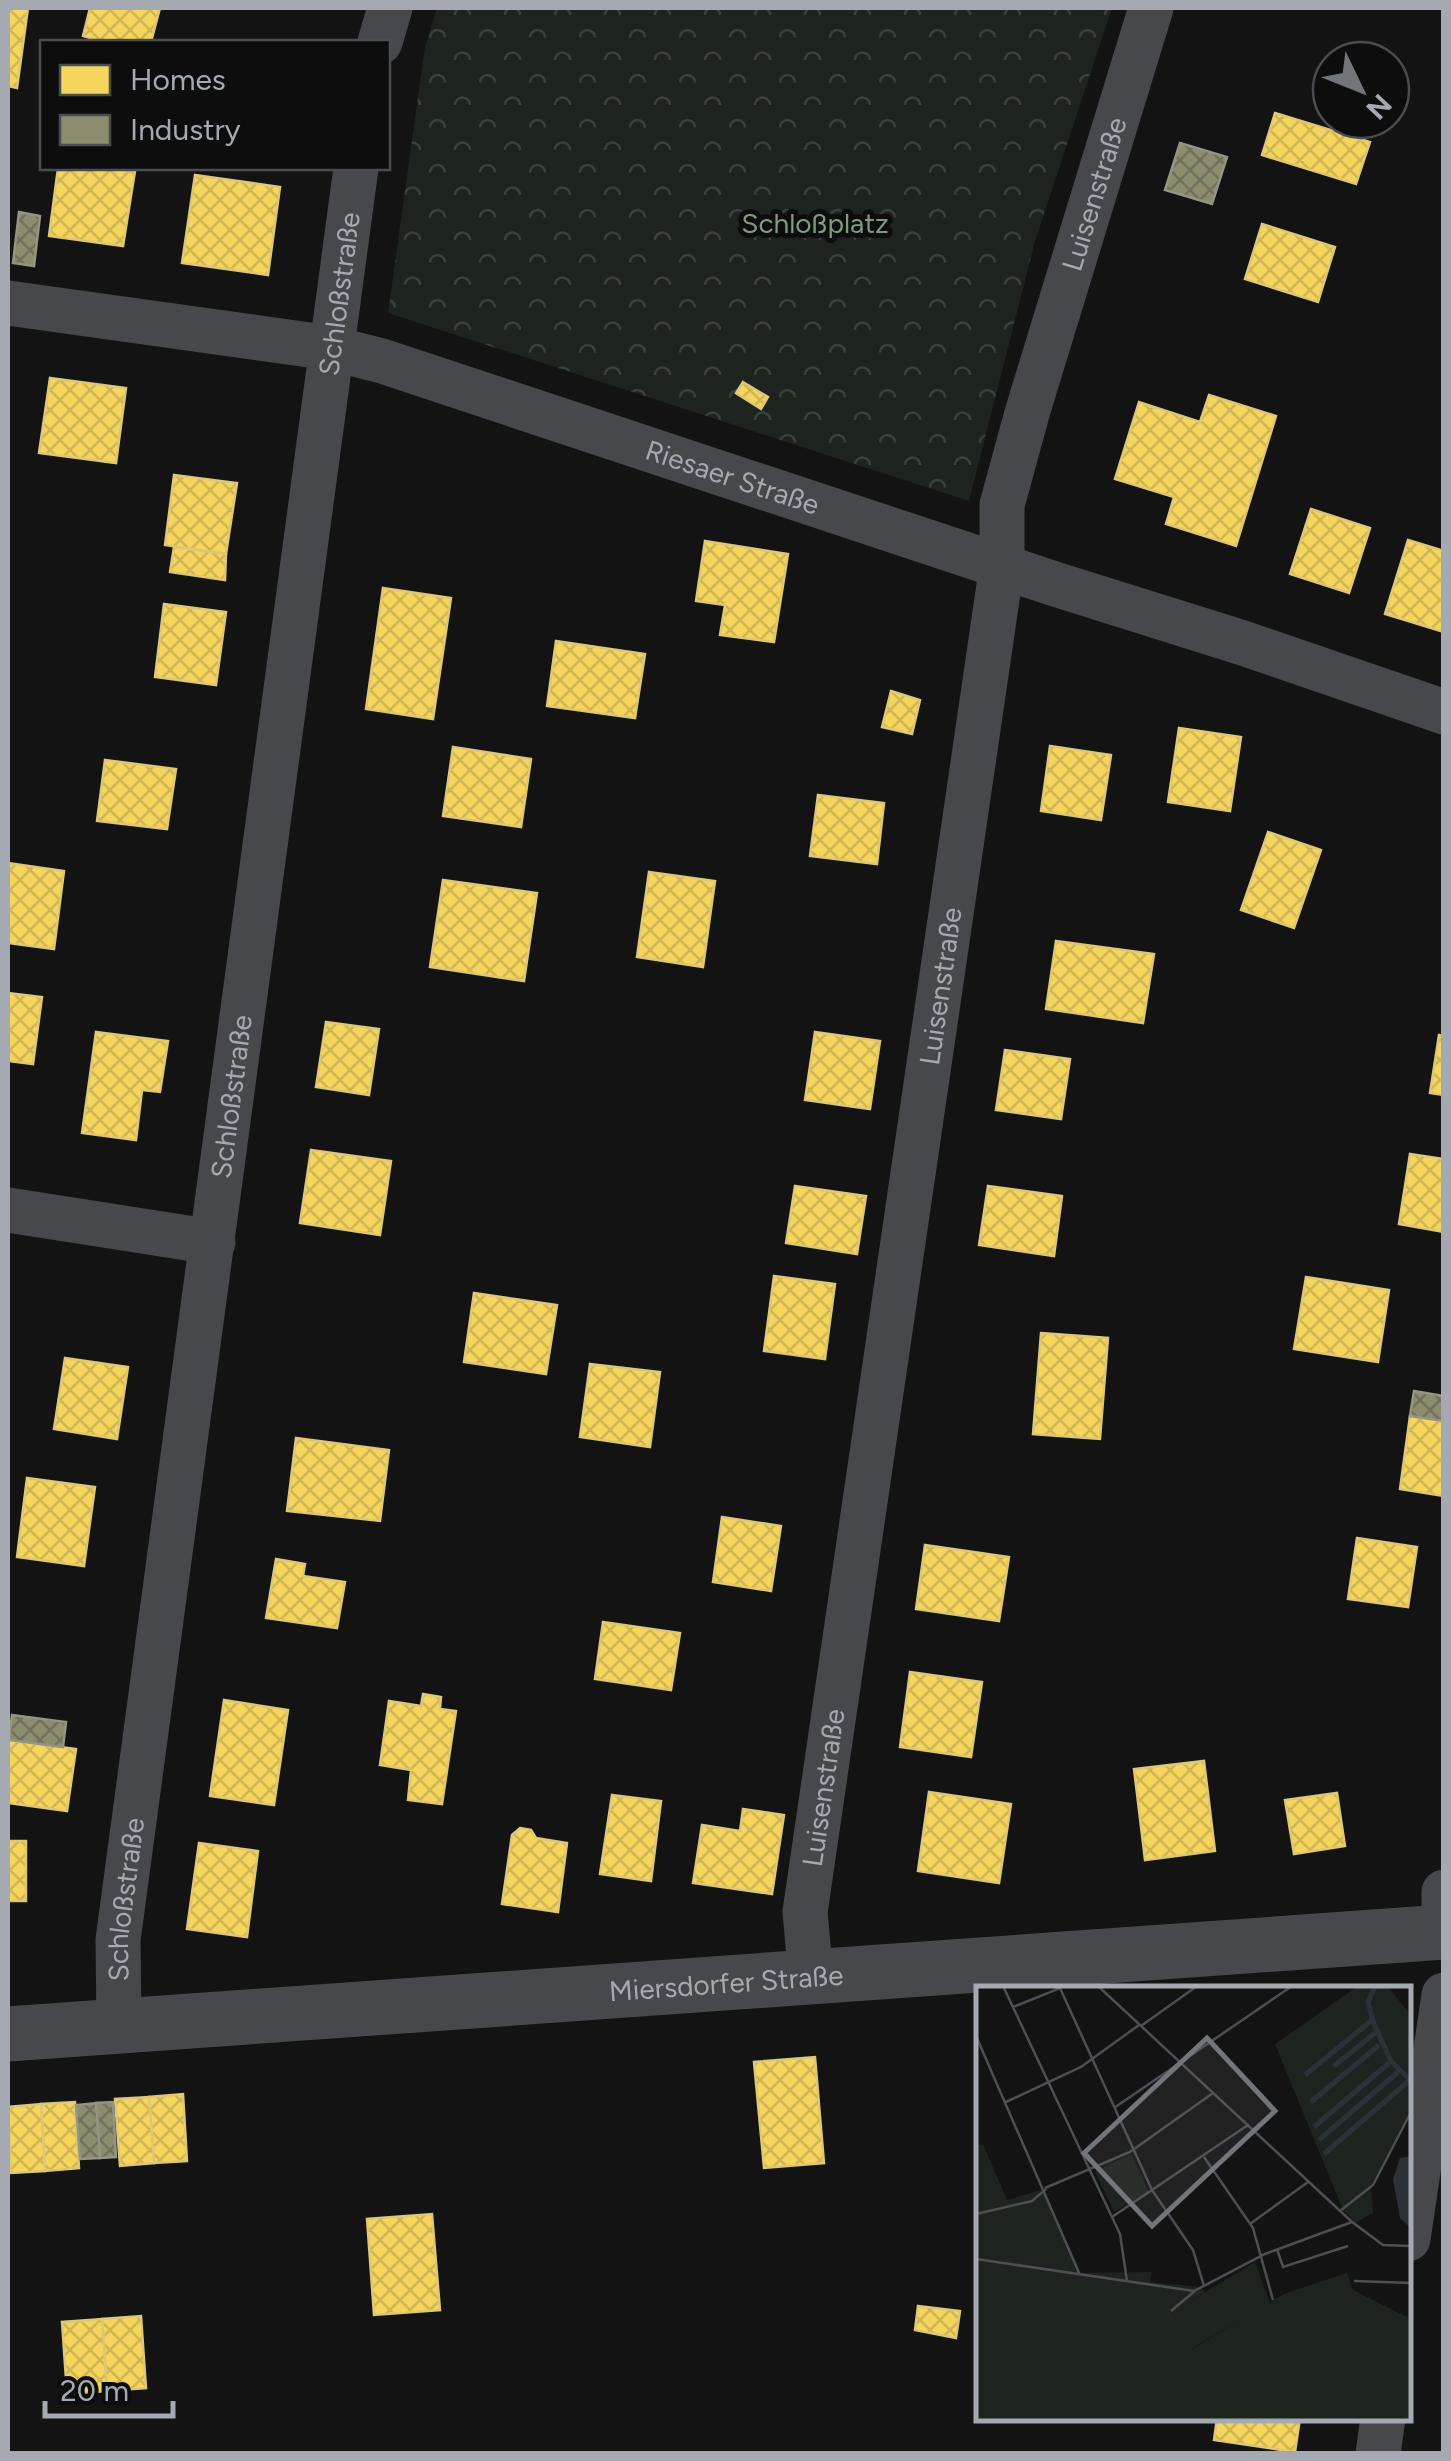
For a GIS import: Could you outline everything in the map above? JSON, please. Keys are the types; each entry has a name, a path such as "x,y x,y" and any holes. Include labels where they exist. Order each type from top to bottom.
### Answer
{"street":[{"path":"381,40 390,8"},
{"name":"Luisenstraße","path":"811,1978 805,1912 1002,565 1002,505 1151,8"},
{"name":"Schloßstraße","path":"119,2027 118,1940 356,170"},
{"name":"Riesaer Straße","path":"8,303 331,348 382,361 1444,712"},
{"path":"8,1210 213,1242"},
{"path":"1444,1892 1444,1922"},
{"name":"Miersdorfer Straße","path":"8,2034 1444,1932"},
{"path":"1411,2219 1444,1995"},
{"path":"1378,2454 1383,2421"}],"green space":[{"name":"Schloßplatz","path":"437,8 1112,8 1035,241 969,501 388,313 425,47"}],"building: Homes":[{"path":"8,8 28,8 17,88 8,86"},
{"path":"90,8 160,8 152,40 96,40 83,36"},
{"path":"1275,113 1311,124 1311,140 1370,142 1356,184 1262,155"},
{"path":"58,170 135,171 123,246 49,236"},
{"path":"195,175 280,187 268,275 182,263"},
{"path":"1262,224 1335,247 1318,302 1245,279"},
{"path":"50,378 126,388 116,463 39,453"},
{"path":"743,382 768,397 761,409 736,393"},
{"path":"1209,395 1276,416 1236,546 1166,524 1174,497 1115,479 1139,402 1200,422"},
{"path":"174,475 237,483 226,554 165,545"},
{"path":"1311,509 1370,528 1349,593 1290,574"},
{"path":"1408,540 1444,551 1444,632 1385,614"},
{"path":"705,541 788,554 774,642 720,635 725,605 696,601"},
{"path":"174,547 226,554 225,580 170,572"},
{"path":"383,588 451,598 433,719 366,709"},
{"path":"164,604 226,612 216,685 155,677"},
{"path":"556,641 645,654 635,718 547,706"},
{"path":"891,691 920,700 912,734 882,727"},
{"path":"1179,728 1241,737 1230,811 1168,802"},
{"path":"1050,746 1111,755 1101,820 1041,811"},
{"path":"453,747 531,759 521,827 443,816"},
{"path":"105,760 176,769 167,829 97,821"},
{"path":"818,795 884,803 877,864 810,856"},
{"path":"1268,832 1321,850 1294,928 1241,910"},
{"path":"8,863 64,871 54,949 8,943"},
{"path":"649,872 715,881 703,967 637,957"},
{"path":"443,880 537,893 524,981 430,967"},
{"path":"1056,941 1154,954 1143,1023 1046,1009"},
{"path":"8,993 42,997 33,1064 8,1061"},
{"path":"326,1022 379,1029 369,1095 316,1087"},
{"path":"96,1032 168,1041 160,1092 142,1090 136,1140 82,1133"},
{"path":"815,1032 880,1041 870,1109 805,1100"},
{"path":"1439,1035 1444,1036 1444,1095 1430,1093"},
{"path":"1005,1050 1070,1059 1061,1119 996,1110"},
{"path":"311,1150 391,1161 380,1235 300,1223"},
{"path":"1410,1154 1444,1159 1444,1232 1399,1224"},
{"path":"795,1186 866,1196 857,1254 786,1243"},
{"path":"988,1186 1062,1196 1054,1256 979,1245"},
{"path":"774,1276 835,1284 825,1359 764,1351"},
{"path":"1306,1277 1389,1290 1378,1362 1294,1349"},
{"path":"474,1293 557,1305 546,1374 464,1362"},
{"path":"1041,1333 1108,1338 1100,1439 1033,1434"},
{"path":"65,1358 128,1367 117,1439 54,1429"},
{"path":"590,1364 660,1372 650,1447 580,1437"},
{"path":"1410,1416 1444,1421 1444,1496 1400,1489"},
{"path":"296,1438 389,1450 380,1521 287,1511"},
{"path":"27,1478 95,1487 84,1566 17,1557"},
{"path":"722,1517 781,1526 771,1591 713,1582"},
{"path":"1357,1538 1417,1547 1408,1607 1348,1599"},
{"path":"925,1545 1009,1557 999,1621 916,1609"},
{"path":"276,1559 305,1564 303,1576 345,1582 337,1628 266,1618"},
{"path":"603,1622 680,1633 671,1690 595,1679"},
{"path":"910,1672 982,1682 971,1757 900,1747"},
{"path":"423,1694 441,1697 440,1709 456,1711 442,1804 408,1800 411,1770 380,1765 389,1701 421,1706"},
{"path":"224,1700 288,1710 274,1805 210,1796"},
{"path":"9,1740 76,1749 67,1811 8,1803"},
{"path":"1204,1761 1215,1851 1145,1860 1134,1769"},
{"path":"929,1792 1011,1804 999,1883 918,1871"},
{"path":"1337,1793 1345,1846 1294,1854 1285,1800"},
{"path":"612,1795 661,1801 651,1881 600,1874"},
{"path":"743,1809 784,1815 772,1894 693,1883 702,1825 740,1831"},
{"path":"520,1828 531,1830 536,1838 567,1843 558,1912 502,1904 512,1835"},
{"path":"8,1841 26,1841 26,1901 8,1901"},
{"path":"199,1843 258,1851 247,1937 187,1929"},
{"path":"815,2057 824,2163 764,2168 754,2062"},
{"path":"183,2094 187,2161 154,2163 149,2097"},
{"path":"149,2097 154,2163 120,2166 115,2099"},
{"path":"75,2102 79,2168 45,2171 41,2104"},
{"path":"41,2104 45,2171 11,2173 8,2107"},
{"path":"432,2214 440,2310 374,2315 367,2219"},
{"path":"918,2306 960,2311 956,2338 915,2330"},
{"path":"141,2316 146,2388 107,2391 102,2319"},
{"path":"102,2319 107,2391 67,2394 62,2322"},
{"path":"1217,2421 1300,2421 1295,2452 1214,2440"}],"building: Industry":[{"path":"1180,143 1227,157 1212,204 1165,190"},
{"path":"19,212 40,216 34,266 13,263"},
{"path":"1414,1391 1444,1396 1444,1421 1410,1416"},
{"path":"12,1715 66,1722 63,1747 9,1740"},
{"path":"113,2102 116,2157 100,2158 96,2103"},
{"path":"96,2103 100,2158 80,2159 76,2105"}]}
